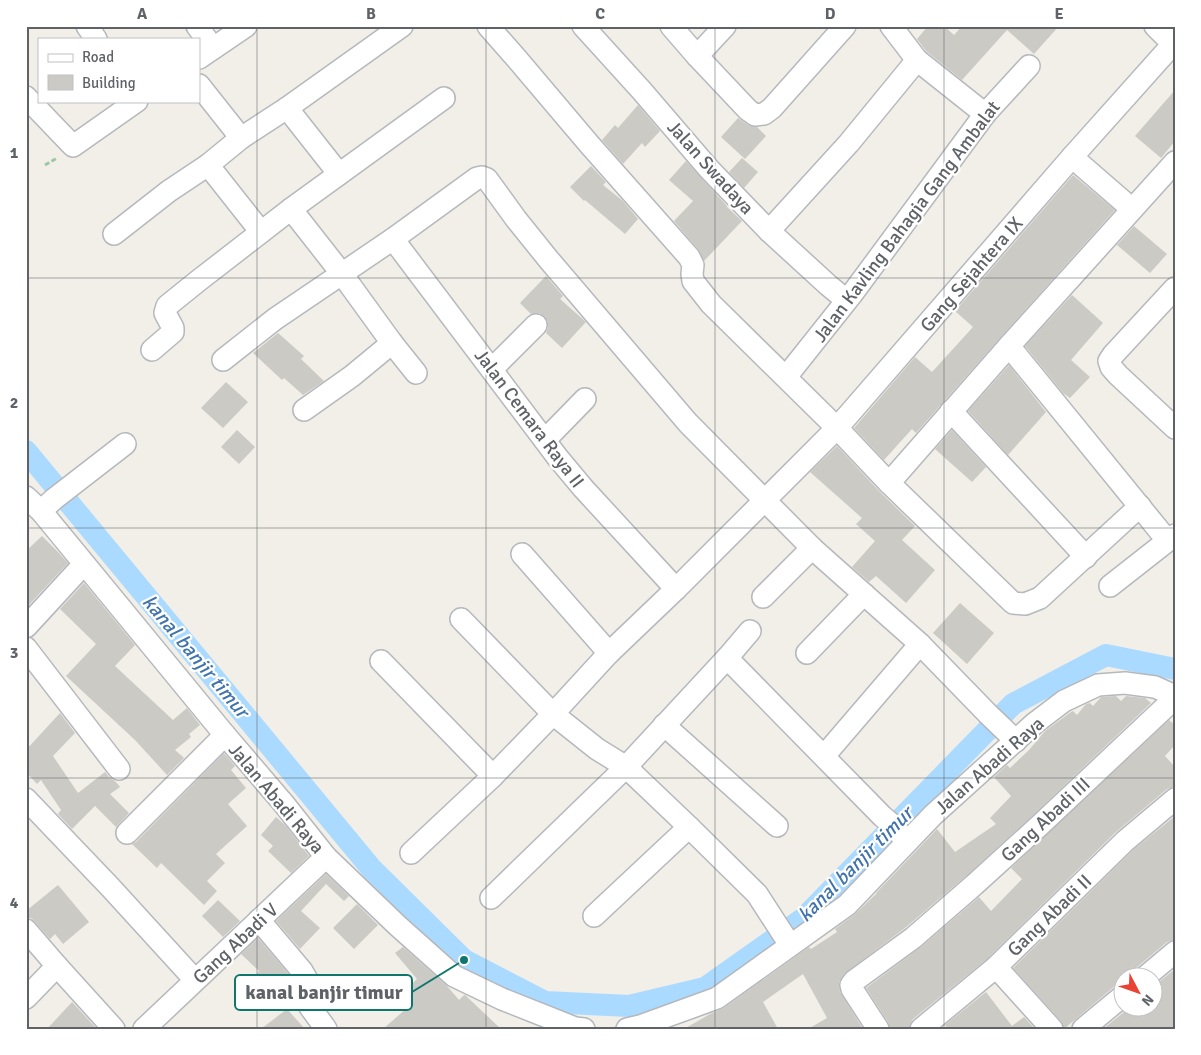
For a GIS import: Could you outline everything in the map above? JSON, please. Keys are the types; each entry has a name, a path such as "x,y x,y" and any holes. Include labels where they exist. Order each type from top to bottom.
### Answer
{"street":[{"path":"87,26 95,38"},
{"path":"196,26 206,53 246,26"},
{"path":"114,234 169,191 208,165 241,138 287,108 402,26"},
{"path":"488,26 689,257 692,265 693,281 712,304 838,428 889,483 1013,603 1025,604 1040,598 1140,506"},
{"name":"Jalan Swadaya","path":"583,26 709,169 770,231 846,300"},
{"path":"671,26 748,110 756,115 764,114 772,108 845,26"},
{"path":"697,56 725,26"},
{"path":"891,26 917,60 985,114"},
{"path":"1155,26 1174,45"},
{"name":"Gang Sejahtera IX","path":"411,853 494,776 609,653 838,428 1072,157 1174,45"},
{"path":"770,231 849,143 917,60"},
{"name":"Jalan Kavling Bahagia Gang Ambalat","path":"786,377 985,114 1029,66"},
{"path":"200,86 241,138"},
{"path":"26,98 74,146 137,102"},
{"path":"152,350 173,332 173,328 165,313 167,306 261,232 444,98"},
{"path":"287,108 339,174"},
{"path":"1072,157 1132,209"},
{"path":"889,483 951,411 1175,162"},
{"path":"208,165 261,232"},
{"path":"223,360 275,319 393,239 476,178 482,177 487,179 549,260 688,423 812,548 920,644 993,720 1016,741"},
{"path":"291,210 342,274 416,373"},
{"name":"Jalan Cemara Raya II","path":"393,239 582,488 676,589"},
{"path":"1175,288 1109,361 1111,368 1175,428"},
{"path":"492,368 536,325"},
{"path":"304,410 352,376 392,343"},
{"path":"1009,346 1140,506 1171,538 1110,586"},
{"path":"545,440 585,398"},
{"path":"951,411 1086,557"},
{"path":"40,502 71,486 125,444"},
{"name":"Jalan Abadi Raya","path":"40,502 84,564 326,857 398,926 454,976 502,999 575,1028 584,1029"},
{"path":"763,597 812,548"},
{"path":"522,554 609,653"},
{"path":"26,627 84,564"},
{"path":"807,653 864,594"},
{"path":"461,619 553,714 596,749 626,767 757,894 787,941"},
{"path":"491,898 626,767 728,658 750,631"},
{"path":"824,756 920,644"},
{"path":"26,648 118,769"},
{"path":"728,658 895,829"},
{"path":"381,661 494,776"},
{"name":"Jalan Abadi Raya","path":"627,1029 717,998 787,941 847,905 895,829 933,815 1035,723 1064,702 1098,685 1125,683 1155,687 1175,697"},
{"name":"Gang Abadi III","path":"878,1029 852,989 851,985 854,981 914,938 1040,826 1175,697"},
{"path":"664,725 777,826"},
{"path":"127,833 225,735"},
{"path":"26,799 195,980"},
{"name":"Gang Abadi II","path":"921,1029 996,967 1125,841 1175,799"},
{"path":"594,916 689,827"},
{"name":"Gang Abadi V","path":"144,1029 326,857"},
{"path":"259,920 309,983 308,1001 310,1007 326,1029"},
{"path":"26,930 114,1029"},
{"path":"1156,968 1175,952"},
{"path":"26,998 57,966"},
{"path":"996,967 1052,1029"},
{"path":"1083,1029 1114,1003"}],"building":[{"path":"928,26 944,26 954,35 962,26 1059,26 1034,54 1007,30 962,80 926,51 917,39"},
{"path":"1175,90 1175,141 1161,158 1135,136"},
{"path":"638,105 660,131 645,147 642,143 623,164 602,140 615,125 618,128"},
{"path":"738,118 748,125 757,127 766,136 745,159 721,137"},
{"path":"742,158 758,172 744,188 729,172"},
{"path":"686,161 742,221 704,261 698,249 674,221 693,201 669,180"},
{"path":"591,166 606,182 603,185 623,201 638,219 625,234 584,201 570,187"},
{"path":"1073,175 1115,210 916,433 912,429 884,460 854,428 915,357 932,372 973,327 955,311"},
{"path":"1134,226 1167,254 1150,273 1117,245"},
{"path":"546,276 563,296 560,299 586,322 562,348 546,333 548,322 545,317 539,313 531,314 520,303"},
{"path":"1072,295 1103,323 1071,360 1090,377 1070,398 1063,393 1025,346"},
{"path":"278,333 304,356 301,359 324,381 303,395 284,378 282,380 253,353"},
{"path":"1009,365 1046,412 1008,455 968,411"},
{"path":"226,382 248,402 223,428 201,408"},
{"path":"237,430 255,447 239,464 221,447"},
{"path":"952,430 986,467 972,482 935,449"},
{"path":"837,446 915,526 902,540 935,570 906,603 876,576 869,582 852,567 875,541 856,524 862,518 810,472"},
{"path":"42,536 68,563 26,608 26,551"},
{"path":"84,583 135,645 115,666 173,720 187,708 200,725 189,734 191,737 175,750 184,758 167,775 135,740 66,676 96,644 60,609"},
{"path":"960,603 994,633 967,664 933,633"},
{"path":"1116,696 1121,701 1126,696 1145,698 1151,703 966,876 905,928 844,974 839,982 840,992 863,1029 808,1029 827,1018 803,974 763,1002 778,1029 684,1029 724,1008 809,947 811,949 837,932 835,929 854,915 877,893 937,829 955,852 996,824 990,818 1011,796 994,777 1007,765 1010,768 1045,731 1071,712 1073,711 1077,715 1086,704 1090,703 1093,706 1101,697"},
{"path":"60,713 75,733 53,756 78,793 105,772 115,781 120,787 110,794 129,813 116,827 95,806 72,829 58,814 61,810 41,780 37,784 26,772 26,750"},
{"path":"1169,720 1175,725 1175,745 1165,756 1175,767 1175,787 1167,789 1116,832 988,958 913,1019 909,1028 890,1029 888,1022 866,988 921,947 979,897 991,911 1022,879 1011,868"},
{"path":"224,753 235,766 231,770 246,788 228,804 247,826 216,854 225,863 207,881 217,891 204,905 161,863 157,868 132,844"},
{"path":"1175,816 1175,940 1167,942 1136,968 1114,968 1114,987 1064,1029 1061,1021 1013,968 1133,850"},
{"path":"276,817 286,826 309,856 291,873 268,851 273,846 261,835"},
{"path":"326,874 349,896 344,901 326,884 301,911 320,928 300,949 276,921"},
{"path":"58,885 89,922 63,944 55,934 50,939 31,918 26,918 26,911"},
{"path":"218,900 240,921 223,937 202,916"},
{"path":"357,904 378,925 354,949 333,928"},
{"path":"258,938 292,978 296,986 296,993 285,1004 256,975 259,971 241,954"},
{"path":"403,947 447,986 459,1000 465,995 501,1029 383,1029 407,1008 397,998 417,979 395,953"},
{"path":"1175,969 1175,1029 1103,1029 1117,1018 1164,1018 1164,978"},
{"path":"986,992 1012,1026 1024,1017 1035,1029 948,1029 945,1025"},
{"path":"72,1002 97,1029 47,1029"},
{"path":"287,1009 305,1029 261,1029"}],"waterway":[{"name":"kanal banjir timur","path":"26,451 371,868 464,960 545,1002 629,1006 705,988 804,918 1013,704 1106,655 1175,669"}],"place":[{"name":"kanal banjir timur","path":"464,960"}]}
